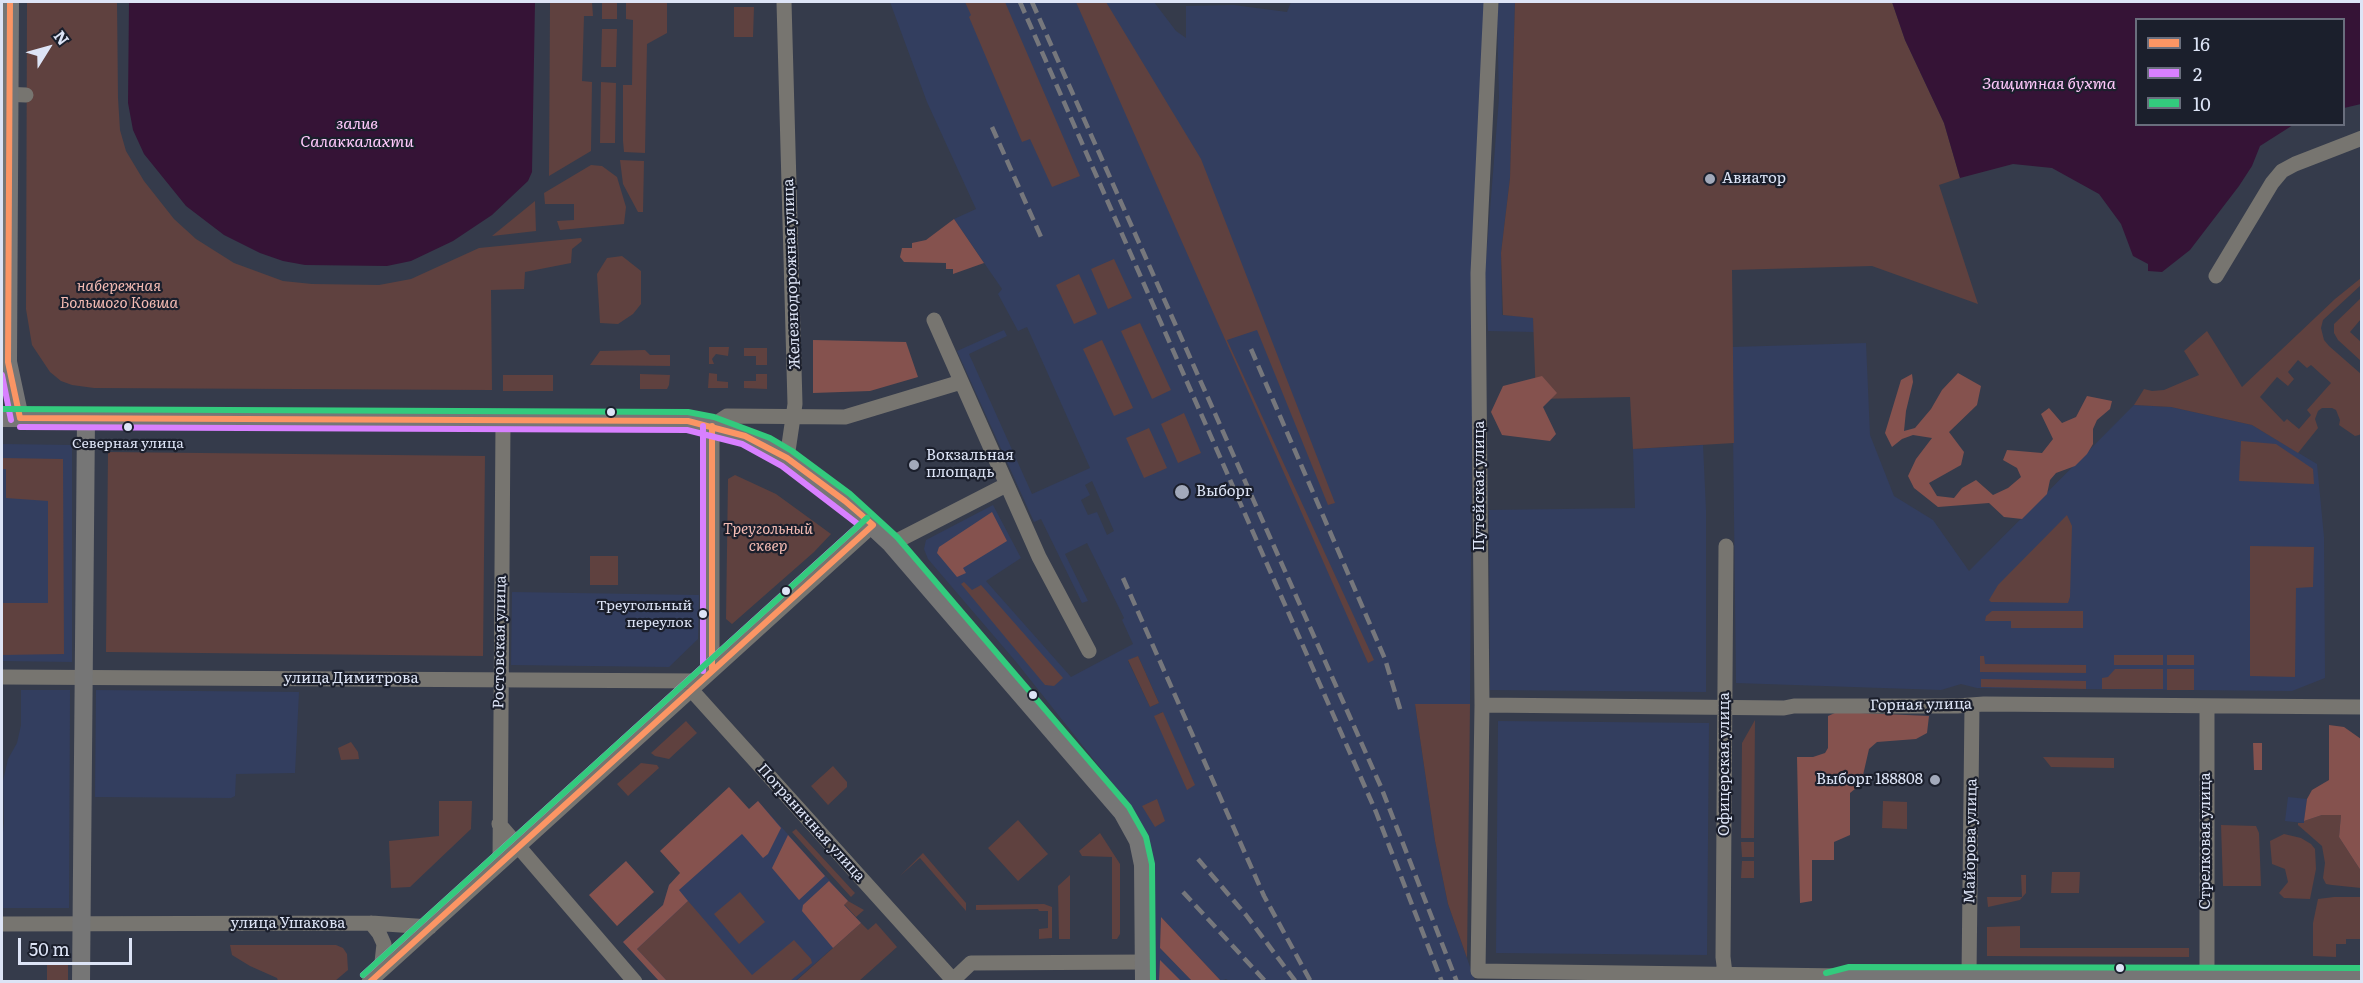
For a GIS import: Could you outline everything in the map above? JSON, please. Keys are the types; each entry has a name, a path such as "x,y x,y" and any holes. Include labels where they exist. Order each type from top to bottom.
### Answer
{"main road":[{"path":"10,2 12,95 8,362 20,418"},
{"path":"2,418 688,422 712,426 745,436 787,458 873,525 1042,718 1129,823 1138,841 1143,865 1144,981"},
{"path":"81,981 86,418"},
{"path":"1829,981 1849,976 2361,976"}],"street":[{"name":"Железнодорожная улица","path":"784,2 794,315 794,417 787,458"},
{"name":"Путейская улица","path":"1491,2 1478,273 1482,705 1478,971 1726,977"},
{"path":"2216,276 2272,183 2282,171 2361,138"},
{"path":"934,320 1039,557 1089,651"},
{"path":"697,681 712,426 727,416 845,417 960,382"},
{"name":"Ростовская улица","path":"500,863 503,420"},
{"path":"891,544 1006,485"},
{"path":"375,976 697,681 873,525"},
{"name":"Офицерская улица","path":"1726,546 1723,957 1726,977"},
{"name":"улица Димитрова","path":"2,677 697,681"},
{"name":"Пограничная улица","path":"697,681 952,981"},
{"name":"Горная улица","path":"1482,705 2361,707"},
{"name":"Майорова улица","path":"1969,976 1972,705"},
{"name":"Стрелковая улица","path":"2206,976 2207,706"},
{"path":"500,825 635,981"},
{"path":"371,923 384,944 375,976"},
{"name":"улица Ушакова","path":"2,924 371,923 430,927"},
{"path":"952,981 971,963 1144,962"},
{"path":"1726,977 1849,976"}],"shaded area":[{"path":"890,2 1154,2 1176,31 1186,38 1186,6 1234,5 1287,12 1291,2 1487,2 1473,271 1470,704 1415,704 1435,841 1448,904 1475,981 1231,982 1226,979 1221,981 1161,917 1160,948 1192,981 1151,981 1152,895 1149,849 1142,825 1133,809 1017,663 928,559 924,549 926,540 993,505 1021,558 986,581 1071,677 1133,644 1122,620 1124,618 1087,543 1065,554 1088,601 1082,603 1041,519 1034,522 957,351 1004,330 1007,336 969,354 1032,494 1090,468 1027,327 1018,331 998,294 1002,289 954,219 976,209 927,102","holes":["1092,481 1114,531 1107,535 1097,512 1088,515 1081,500 1090,495 1085,485","1138,656 1159,703 1150,707 1128,661","1162,712 1194,784 1187,789 1155,716"]},
{"path":"1499,2 1515,2 1510,178 1501,253 1502,315 1533,317 1534,332 1488,331 1485,272 1499,98 1497,15"},
{"path":"954,219 984,263 953,274 953,269 946,269 946,263 904,262 900,257 902,248 912,248 912,243 926,240"},
{"path":"813,340 906,342 918,377 870,391 813,393"},
{"path":"1866,343 1870,435 1894,496 1933,520 1969,571 2134,405 2171,407 2252,425 2317,464 2324,537 2325,678 2292,691 1977,688 1961,684 1941,690 1736,683 1732,347"},
{"path":"1958,373 1981,386 1977,405 1949,432 1964,452 1961,465 1929,483 1937,496 1954,498 1962,488 1976,480 1993,495 2008,488 2021,477 2017,468 2003,460 2007,450 2042,453 2053,439 2041,414 2049,408 2062,423 2076,417 2087,396 2112,401 2110,409 2097,420 2093,429 2093,444 2087,454 2075,466 2056,473 2050,480 2047,494 2022,519 2004,517 1989,503 1938,507 1914,488 1908,476 1916,459 1932,438 1913,435 1902,439 1892,447 1885,433 1901,380 1912,374 1913,382 1904,431 1915,428 1931,409 1942,390"},
{"path":"1542,376 1557,393 1543,407 1556,434 1550,441 1502,435 1491,412 1503,386"},
{"path":"2,444 72,445 72,662 2,661"},
{"path":"1703,445 1706,510 1706,692 1490,690 1489,510 1635,508 1633,449"},
{"path":"992,512 1007,541 963,568 966,573 957,577 937,553 939,547"},
{"path":"512,592 699,595 698,639 669,667 511,665"},
{"path":"21,690 70,690 69,908 2,908 3,781 8,759 17,743 21,725"},
{"path":"96,690 299,692 295,773 236,774 235,796 231,798 95,797"},
{"path":"1837,712 1929,716 1927,733 1916,739 1877,742 1869,749 1861,784 1850,793 1850,835 1834,842 1834,860 1812,860 1812,901 1800,903 1797,757 1813,757 1825,753 1828,748 1828,716"},
{"path":"1498,721 1709,723 1707,955 1496,953"},
{"path":"2329,725 2344,727 2361,739 2361,871 2339,837 2341,815 2322,815 2304,821 2307,799 2312,790 2329,780"},
{"path":"2253,743 2262,743 2262,770 2254,770"},
{"path":"729,787 749,809 758,801 781,828 768,854 763,858 742,834 679,890 688,901 637,949 667,981 659,981 623,942 663,905 669,885 680,873 660,851"},
{"path":"2288,797 2307,799 2304,823 2285,821"},
{"path":"758,801 848,901 844,905 861,923 795,981 659,981 623,942 663,905 669,885"},
{"path":"788,835 825,876 799,900 772,868"},
{"path":"626,861 654,892 617,926 589,895"},
{"path":"829,881 848,901 844,905 861,923 833,948 802,911 803,905"},
{"path":"1161,917 1221,981 1192,981 1160,948"},
{"path":"1160,960 1181,981 1159,981"}],"green space":[{"name":"набережная Большого Ковша","path":"27,2 117,2 118,98 120,130 126,151 144,181 174,219 196,239 234,263 283,281 379,285 411,279 479,248 581,238 582,241 572,249 571,263 525,272 524,289 491,290 492,390 94,388 61,381 50,372 32,345 26,309"},
{"path":"550,2 592,2 593,16 584,16 582,81 592,82 591,151 549,176"},
{"path":"602,2 617,2 617,19 602,19"},
{"path":"626,2 667,2 667,33 647,44 645,153 624,152 623,85 632,85 633,20 626,19"},
{"path":"965,2 1005,2 1080,176 1052,187 1030,139 1022,142 969,17 971,15"},
{"path":"1076,2 1106,2 1201,159 1335,503 1328,505 1257,330 1227,340 1374,660 1368,663"},
{"path":"1515,2 1892,2 1905,40 1944,123 1960,178 1939,185 1978,304 1872,266 1732,270 1734,443 1633,449 1630,397 1536,399 1533,318 1503,315 1501,253 1510,178"},
{"path":"734,7 754,7 753,37 734,37"},
{"path":"602,29 617,29 616,67 601,67"},
{"path":"601,82 616,83 615,143 600,143"},
{"path":"620,160 644,161 643,212 638,212 623,184"},
{"path":"591,165 602,166 617,177 626,207 624,224 560,230 557,221 574,220 574,204 545,204 544,193"},
{"path":"535,201 536,231 492,236"},
{"path":"622,256 641,271 641,304 633,314 618,324 600,323 597,274 607,258"},
{"path":"1114,259 1132,298 1108,309 1091,269"},
{"path":"1079,274 1097,314 1074,324 1056,285"},
{"path":"2361,278 2361,285 2323,320 2321,328 2324,340 2329,346 2361,374 2362,433 2359,435 2355,436 2339,425 2340,420 2336,410 2322,408 2315,419 2318,428 2298,453 2252,425 2171,407 2134,405 2144,389 2164,390 2199,375 2184,351 2207,331 2242,387 2335,299","holes":["2298,360 2307,368 2311,365 2331,383 2307,410 2311,415 2299,429 2287,419 2284,422 2260,397 2277,377 2288,386 2294,379 2288,372"]},
{"path":"2361,298 2361,319 2350,332 2361,342 2361,361 2338,340 2334,333 2334,324"},
{"path":"1140,323 1171,390 1152,399 1121,331"},
{"path":"1102,340 1133,408 1114,416 1083,349"},
{"path":"709,347 729,347 728,356 716,354 712,359 714,364 709,364"},
{"path":"744,348 767,348 767,365 756,365 756,356 744,356"},
{"path":"645,350 650,355 670,355 670,366 590,365 600,351"},
{"path":"709,373 717,374 717,381 728,382 728,388 708,388"},
{"path":"640,374 670,375 669,385 667,389 640,389"},
{"path":"756,374 767,374 767,389 744,388 744,381 756,381"},
{"path":"503,375 553,375 553,391 503,391"},
{"path":"1184,413 1201,453 1178,463 1161,424"},
{"path":"1149,428 1167,468 1144,478 1126,438"},
{"path":"2241,441 2276,444 2313,469 2314,484 2239,481"},
{"path":"108,452 485,456 483,656 106,652"},
{"path":"2,458 63,459 64,654 2,655 2,603 48,603 48,501 6,498 6,469 2,469"},
{"name":"Треугольный сквер","path":"735,475 776,494 831,534 814,552 732,624 726,619 728,479"},
{"path":"2067,515 2072,526 2068,603 1991,602 1989,600 1998,585"},
{"path":"2250,546 2314,547 2313,587 2296,588 2295,677 2250,676"},
{"path":"590,556 618,556 618,585 590,585"},
{"path":"964,582 972,590 981,585 1063,678 1054,686 1045,685 961,584"},
{"path":"1992,611 2083,611 2083,628 2011,628 2011,621 1985,621 1986,616"},
{"path":"2114,655 2163,655 2163,665 2114,665"},
{"path":"2167,655 2194,655 2194,665 2167,665"},
{"path":"1138,656 1159,703 1150,707 1128,660"},
{"path":"1980,656 1984,656 1985,664 2086,665 2086,673 1980,672"},
{"path":"2115,669 2163,669 2163,689 2102,689 2102,678 2108,677"},
{"path":"2167,669 2194,669 2194,690 2167,690"},
{"path":"1981,679 2086,681 2086,689 1981,687"},
{"path":"1415,704 1470,704 1467,958 1448,904 1435,841"},
{"path":"1163,712 1195,785 1187,790 1154,716"},
{"path":"1755,720 1754,838 1741,838 1742,743"},
{"path":"686,721 697,733 669,759 651,753"},
{"path":"351,742 358,752 359,759 341,760 338,748"},
{"path":"2043,757 2114,758 2114,768 2051,767"},
{"path":"641,763 657,765 659,768 628,796 617,784"},
{"path":"833,766 847,782 847,787 828,805 811,786"},
{"path":"1157,799 1165,821 1155,827 1142,806"},
{"path":"439,801 472,801 471,829 410,887 391,888 389,841 439,836"},
{"path":"1883,801 1907,802 1907,829 1882,828"},
{"path":"2322,815 2341,815 2339,837 2361,871 2361,888 2326,884 2323,878 2325,863 2322,846 2298,825 2298,823 2304,823 2304,821"},
{"path":"1018,820 1048,854 1018,881 988,848"},
{"path":"2221,825 2256,826 2259,833 2261,886 2223,886"},
{"path":"796,829 855,893 851,897 792,832"},
{"path":"1100,833 1120,864 1120,934 1117,939 1112,939 1112,857 1082,856 1079,851"},
{"path":"2284,834 2301,838 2315,849 2316,869 2310,899 2284,898 2279,893 2288,882 2285,869 2272,864 2270,841"},
{"path":"1741,842 1754,842 1754,857 1742,857"},
{"path":"923,853 966,903 966,911 920,858 900,876"},
{"path":"1742,861 1754,861 1754,878 1741,878"},
{"path":"2052,872 2080,872 2079,893 2051,893"},
{"path":"1070,875 1070,939 1059,939 1058,886"},
{"path":"2021,875 2026,875 2026,893 2020,900 1988,907 1987,897 2022,897"},
{"path":"740,892 765,922 739,944 714,914"},
{"path":"2361,897 2361,939 2346,939 2346,944 2336,944 2336,957 2313,956 2313,923 2318,899"},
{"path":"688,901 752,975 794,940 812,963 790,981 667,981 637,949"},
{"path":"848,901 864,910 856,917 844,904"},
{"path":"1044,904 1052,907 1052,938 1039,939 1039,929 1048,928 1048,911 1038,909 976,910 976,905"},
{"path":"861,923 868,930 876,923 897,947 859,981 795,982"},
{"path":"2020,926 2020,948 2189,948 2189,957 1987,956 1987,927"},
{"path":"230,945 336,945 343,948 347,954 348,970 335,981 278,981 277,978 232,955"},
{"path":"47,962 68,962 68,981 47,981"}],"water":[{"name":"залив Салаккалахти","path":"129,2 535,2 532,172 528,181 492,215 453,241 411,261 387,266 305,265 283,261 260,253 224,235 186,206 144,154 133,130 128,103"},
{"name":"Защитная бухта","path":"1892,2 2361,2 2361,104 2345,108 2345,18 2135,18 2135,126 2291,126 2260,146 2252,166 2239,186 2190,250 2162,272 2148,271 2148,264 2133,256 2121,224 2099,194 2052,168 2013,164 1960,178 1944,123 1905,40"}],"railway":[{"path":"1020,2 1376,812 1442,982"},
{"path":"1032,2 1381,787 1457,982"},
{"path":"992,127 1041,237"},
{"path":"1251,349 1385,659 1401,712"},
{"path":"1123,578 1264,896 1311,982"},
{"path":"1198,859 1246,915 1296,982"},
{"path":"1183,892 1266,982"}],"transit line":[{"name":"16","path":"10,2 8,362 20,418"},
{"name":"2","path":"2,375 11,420"},
{"name":"10","path":"2,409 688,412 714,417 770,438 792,451 850,494 897,537 1129,807 1146,837 1152,864 1153,982"},
{"name":"16","path":"20,418 688,421 745,436 787,458 873,525 370,982"},
{"name":"2","path":"703,426 703,671"},
{"name":"16","path":"712,426 712,671"},
{"name":"2","path":"20,427 687,430 742,444 782,466 859,525 363,975"},
{"name":"10","path":"363,975 867,518"},
{"name":"10","path":"1826,973 1849,967 2362,968"}],"place":[{"name":"Авиатор","path":"1710,179"},
{"name":"Северная улица","path":"128,427"},
{"name":"Вокзальная площадь","path":"914,465"},
{"name":"Выборг","path":"1182,492"},
{"name":"Треугольный переулок","path":"703,614"},
{"name":"Выборг 188808","path":"1935,780"}]}
